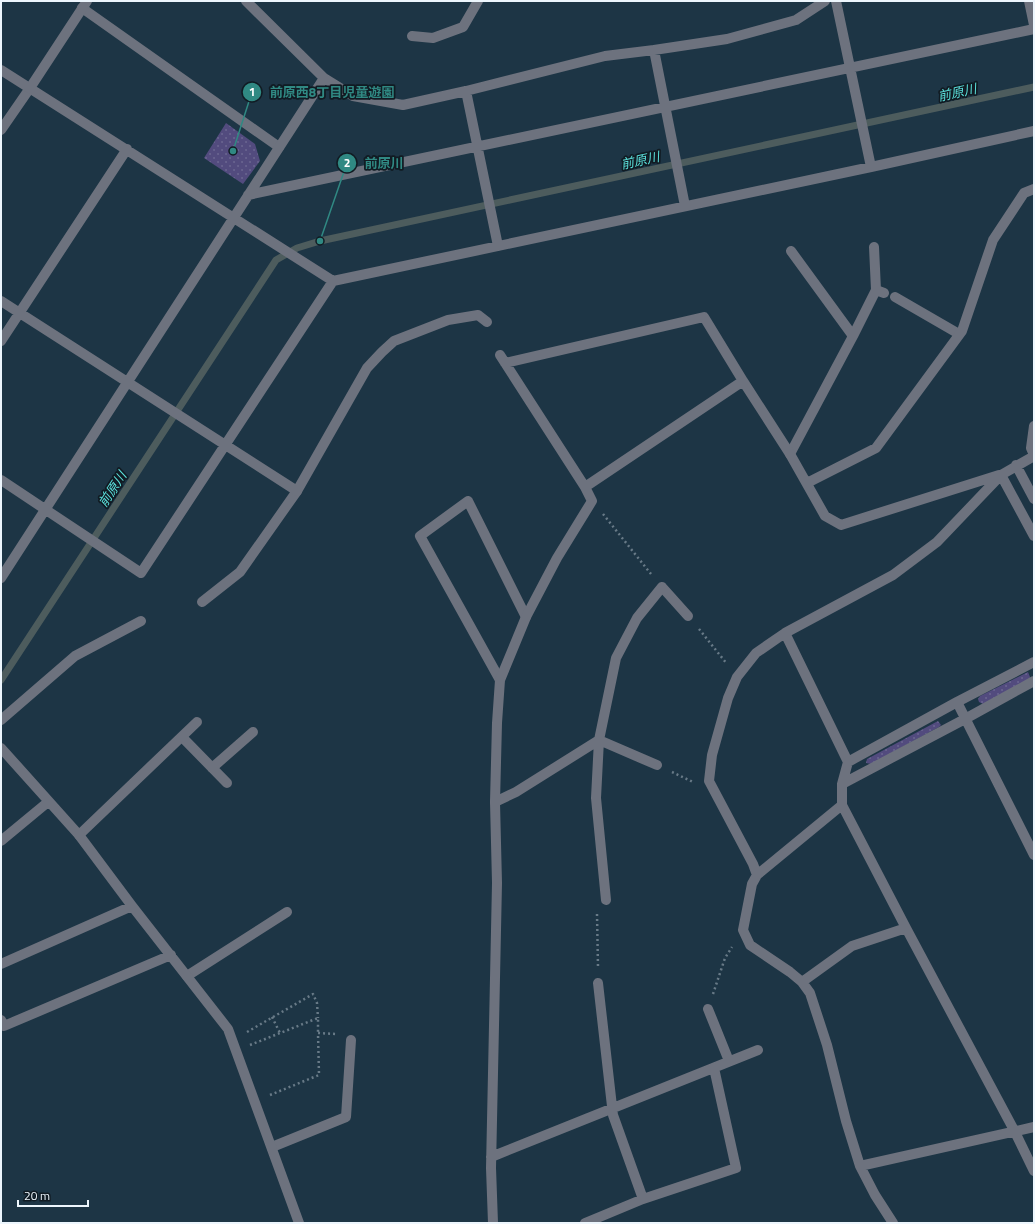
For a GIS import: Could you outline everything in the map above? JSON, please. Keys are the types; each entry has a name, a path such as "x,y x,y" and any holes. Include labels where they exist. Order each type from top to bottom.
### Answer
{"street":[{"path":"246,1 324,78 353,96 402,105 466,91 605,56 727,39 796,20 826,1"},
{"path":"412,36 433,38 463,27 478,1"},
{"path":"836,1 871,167"},
{"path":"1029,1 1034,25"},
{"path":"1,130 84,5 279,147"},
{"path":"248,196 1034,29"},
{"path":"654,50 685,206"},
{"path":"1,70 333,281 1034,131"},
{"path":"1,578 324,78"},
{"path":"466,91 498,246"},
{"path":"1,341 126,150"},
{"path":"807,483 876,448 962,331 992,240 1024,193 1034,189"},
{"path":"790,454 853,336 880,292 874,247"},
{"path":"791,251 853,336"},
{"path":"1,480 141,573 333,281"},
{"path":"895,297 959,334"},
{"path":"1,301 297,491"},
{"path":"202,602 240,572 297,491 368,368 394,341 448,320 478,315 487,322"},
{"path":"493,1223 491,1157 497,883 495,802 497,723 500,680 526,617 557,558 592,501 585,487 503,359 704,317 790,454 825,516 841,525 1001,475"},
{"path":"585,487 743,381"},
{"path":"757,876 753,864 709,781 712,755 728,698 737,677 756,652 785,633 893,575 937,542 1001,475 1034,455 1031,448 1034,426"},
{"path":"1016,465 1034,499"},
{"path":"1001,475 1034,536"},
{"path":"500,680 420,536 468,501 526,617"},
{"path":"606,900 596,798 599,740 616,658 637,618 662,587 688,616"},
{"path":"1,720 75,656 141,621"},
{"path":"785,633 848,762 842,784 842,804 1034,1171"},
{"path":"848,762 957,702 1034,662"},
{"path":"842,784 1034,681"},
{"path":"957,702 1034,855"},
{"path":"79,835 197,722"},
{"path":"212,768 254,732"},
{"path":"182,737 227,783"},
{"path":"599,740 657,765"},
{"path":"495,802 516,792 599,740"},
{"path":"1,748 79,835 132,906 228,1029 299,1223"},
{"path":"1,841 48,802"},
{"path":"842,804 757,876 752,884 743,930 750,945 790,972 802,982 810,993 860,1166 875,1195 893,1223"},
{"path":"1,964 132,906"},
{"path":"187,976 287,912"},
{"path":"802,982 852,946 906,928"},
{"path":"1,1020 4,1026 171,955"},
{"path":"598,983 613,1115 643,1199"},
{"path":"708,1009 730,1061"},
{"path":"272,1147 346,1116 351,1040"},
{"path":"491,1157 758,1050"},
{"path":"585,1223 643,1199 736,1168 714,1068"},
{"path":"860,1166 1034,1127"}],"path":[{"path":"592,501 662,587"},
{"path":"688,616 737,677"},
{"path":"657,765 691,782 709,781"},
{"path":"598,983 597,914 606,900"},
{"path":"708,1009 725,958 743,930"},
{"path":"231,1039 241,1035 312,994 318,1003 318,1075 255,1101"},
{"path":"272,1017 280,1033"},
{"path":"236,1050 318,1018"},
{"path":"318,1033 352,1035 351,1040"}],"shaded area":[{"path":"226,123 255,144 260,161 243,184 204,158"},
{"path":"1028,672 1030,677 1028,680 983,704 979,702 978,699 980,696"},
{"path":"938,721 941,725 939,727 871,764 866,763 867,759"}],"waterway":[{"name":"前原川","path":"1,680 276,260 297,248 320,241 1034,87"}],"place":[{"name":"前原西8丁目児童遊園","path":"233,151"},
{"name":"前原川","path":"320,241"}]}
